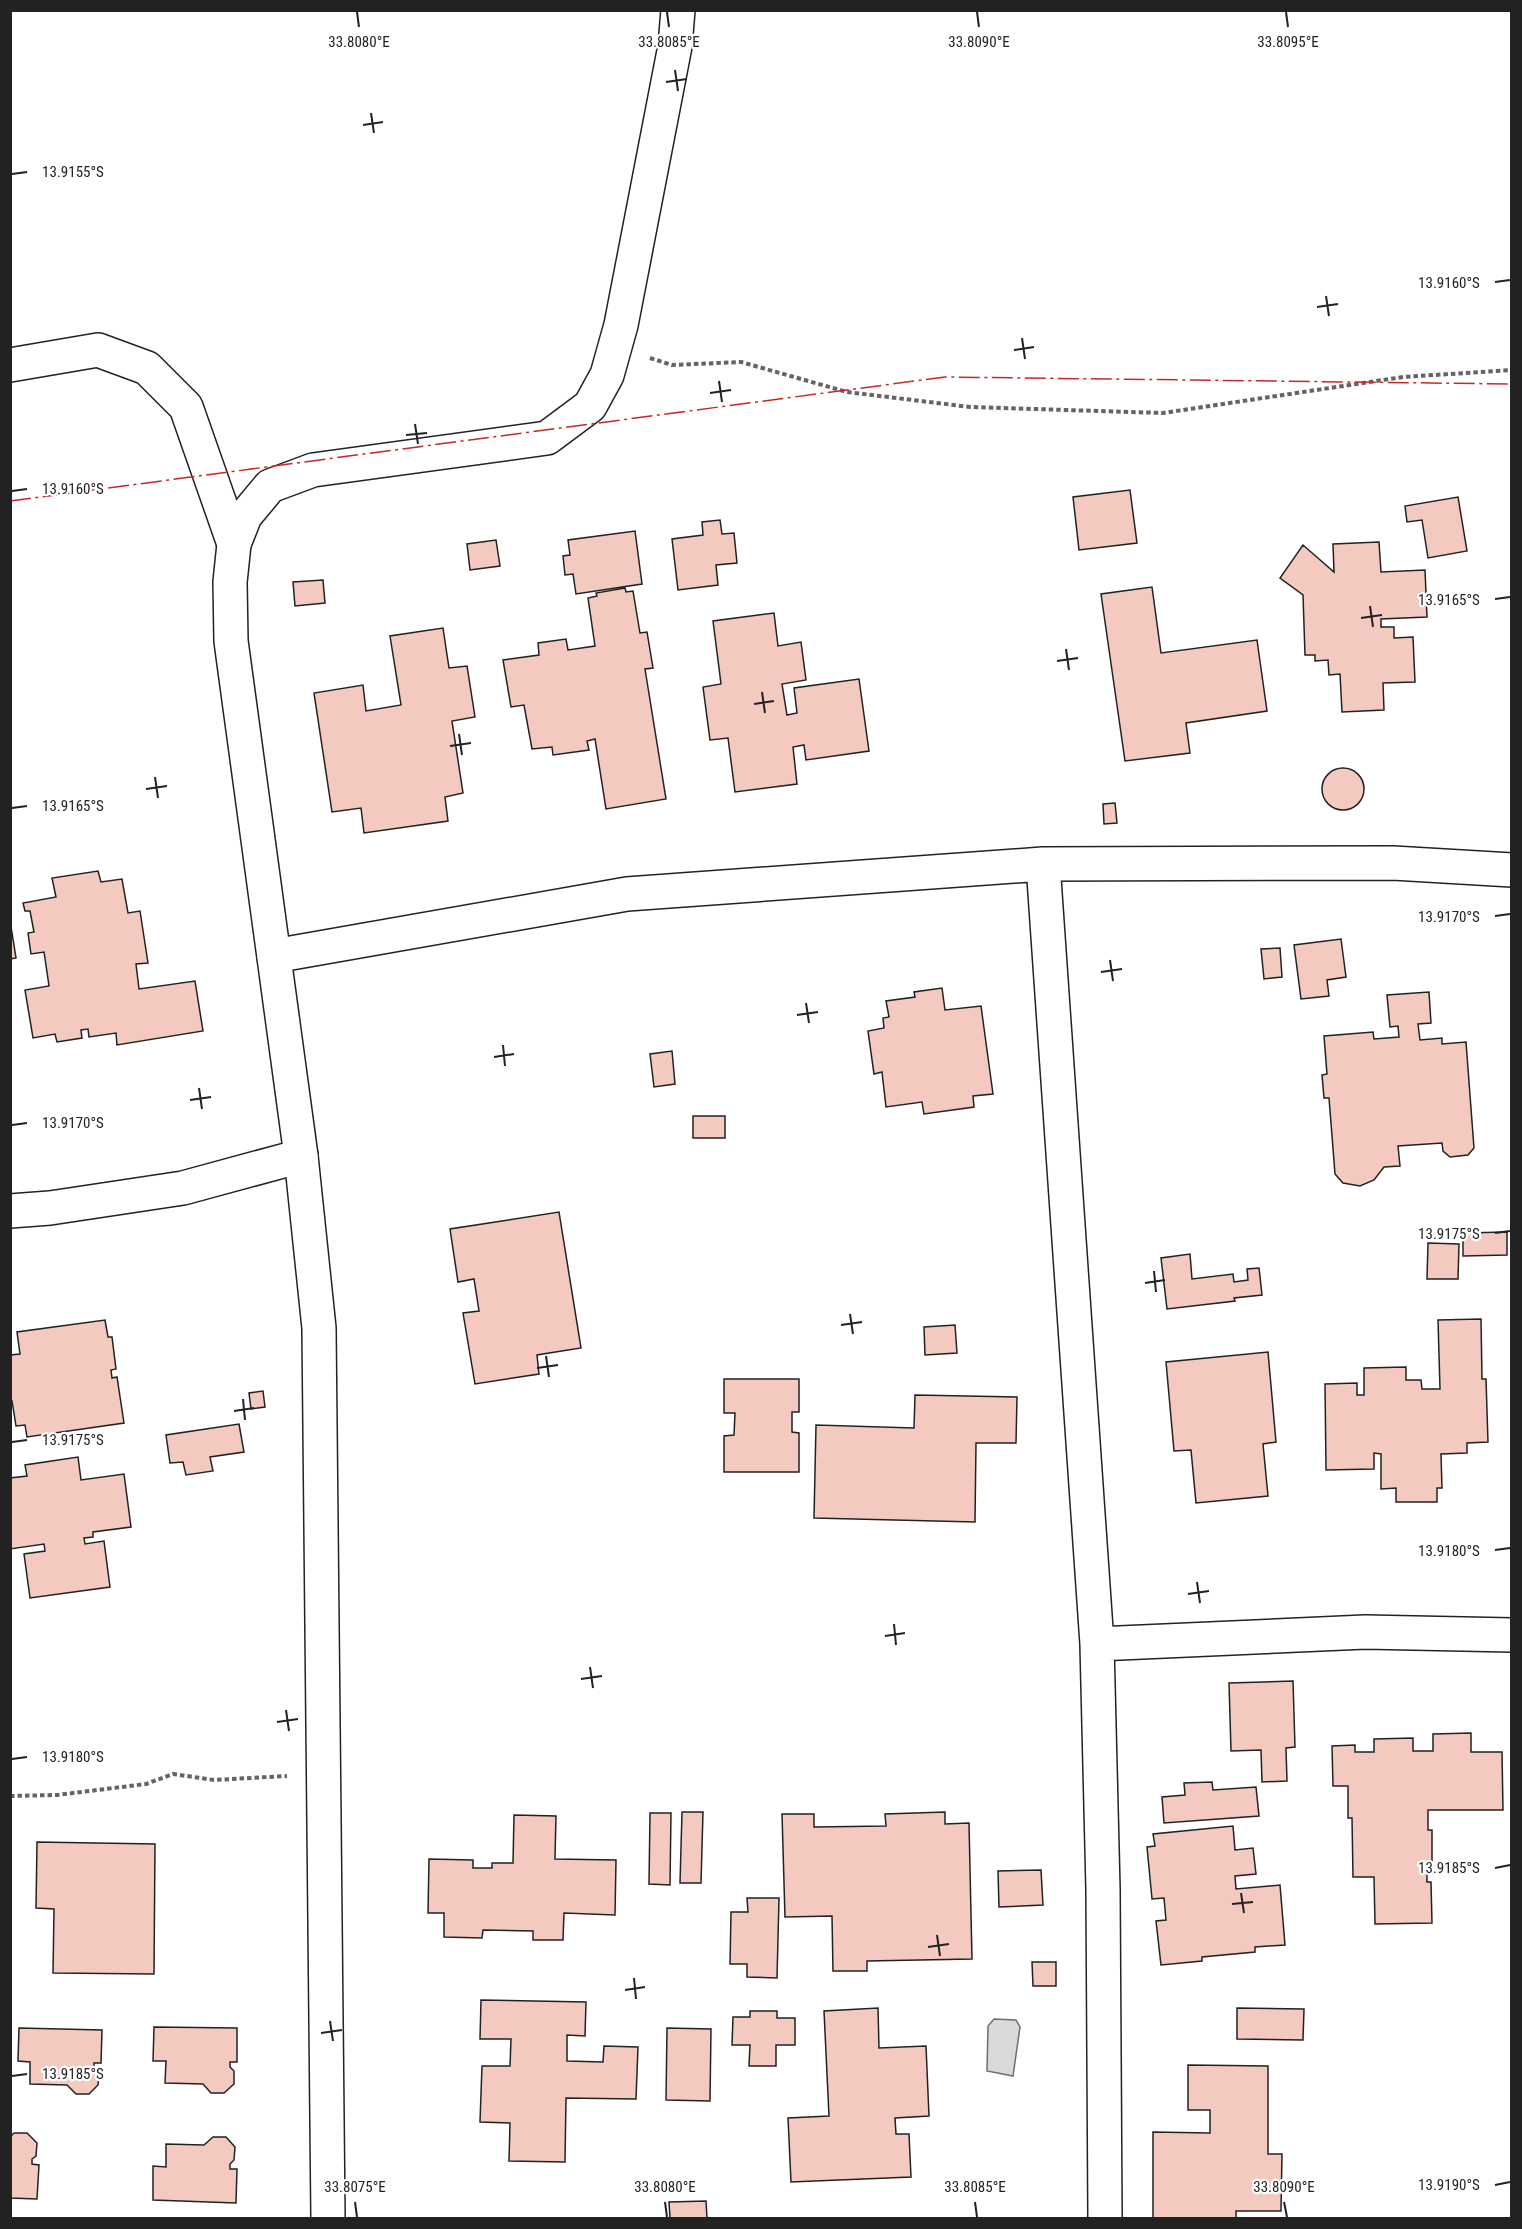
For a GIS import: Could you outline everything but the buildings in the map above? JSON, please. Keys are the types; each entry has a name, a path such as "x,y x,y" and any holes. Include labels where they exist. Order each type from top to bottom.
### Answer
{"street":[{"path":"328,2218 319,1328 301,1156 231,641 230,582 234,544 245,516 270,486 313,470 547,438 590,406 607,375 615,346 675,46 678,10"},
{"path":"10,365 98,350 147,369 186,408 234,544"},
{"path":"274,956 627,894 1043,864 1393,863 1512,870"},
{"path":"1043,864 1097,1644 1103,1889 1105,2218"},
{"path":"10,1211 50,1208 183,1188 301,1156"},
{"path":"1097,1644 1365,1632 1512,1635"}],"path":[{"path":"615,346 672,365 741,362 847,392 970,407 1163,413 1403,377 1512,370"},
{"path":"10,1796 57,1795 146,1784 173,1774 214,1780 324,1774"}],"shaded area":[{"path":"994,2019 1016,2020 1020,2027 1013,2076 987,2071 988,2026"}],"power":[{"path":"10,501 945,377 1512,384"}]}
